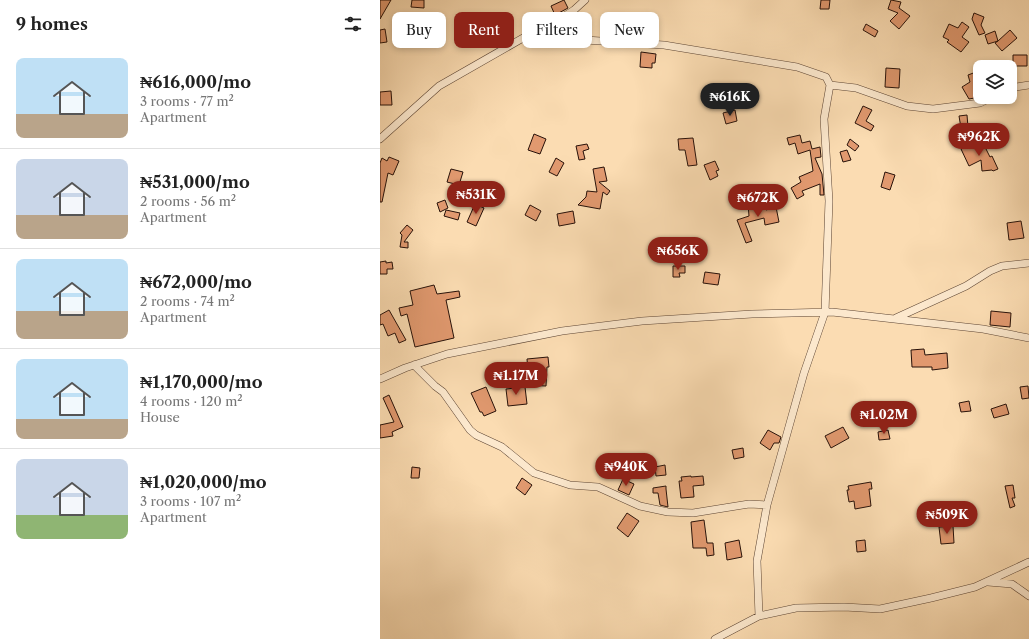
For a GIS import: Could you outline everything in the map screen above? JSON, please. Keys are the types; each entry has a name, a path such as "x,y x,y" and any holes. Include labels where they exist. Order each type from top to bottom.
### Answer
{"street":[{"path":"570,12 585,0"},
{"path":"380,139 439,86 522,39"},
{"path":"592,40 664,45 789,66 826,76 830,85 824,119 829,201 825,312 804,373 767,505 757,561 759,616"},
{"path":"830,85 856,88 907,106 933,110 973,104"},
{"path":"1017,87 1029,85"},
{"path":"896,318 966,286 990,271 1002,266 1029,263"},
{"path":"380,379 414,365 447,354 539,336 635,322 752,314 825,312 896,318 983,329 1029,338"},
{"path":"414,365 443,392 470,430 476,435 502,447 534,473 570,485 598,488 640,506 668,512 693,513 749,504 767,505"},
{"path":"715,639 759,616 796,608 844,607 880,609 968,589 988,582 1029,562"},
{"path":"1010,571 1012,584"},
{"path":"988,582 1012,584 1029,596"}],"building":[{"path":"380,0 391,0 380,19"},
{"path":"412,0 424,0 424,8 411,7"},
{"path":"564,0 568,8 561,12 554,12 551,6"},
{"path":"821,0 830,0 829,9 820,9"},
{"path":"891,0 901,2 899,8 910,16 899,29 890,21 898,13 888,9"},
{"path":"974,13 984,17 981,25 985,33 979,35 972,19"},
{"path":"962,22 969,27 962,37 969,42 961,52 947,42 949,40 943,37 949,24 958,28"},
{"path":"866,24 878,31 875,37 863,30"},
{"path":"385,29 387,42 380,43 380,30"},
{"path":"1010,30 1017,38 1002,51 995,43"},
{"path":"995,31 998,41 988,44 985,35"},
{"path":"641,52 656,54 655,63 652,63 652,68 640,67"},
{"path":"1013,55 1027,55 1027,66 1017,66 1017,60 1013,60"},
{"path":"886,68 900,69 899,88 885,87"},
{"path":"973,73 973,98 969,99 962,87 970,82 968,75"},
{"path":"391,91 392,105 380,105 380,92"},
{"path":"863,106 872,110 866,121 874,126 871,131 855,123"},
{"path":"735,110 737,121 726,124 723,113"},
{"path":"967,115 969,139 959,139 958,128 961,128 959,116"},
{"path":"534,134 546,139 540,154 528,150"},
{"path":"800,135 802,143 810,141 812,149 820,147 821,157 815,158 822,174 824,195 820,195 820,184 802,191 804,195 797,199 791,188 801,182 799,177 813,171 810,150 798,154 795,143 789,145 787,138"},
{"path":"693,138 697,165 688,166 685,150 679,150 678,139"},
{"path":"850,139 859,146 855,151 847,145"},
{"path":"983,143 990,157 992,156 998,169 993,171 982,171 981,160 969,166 961,149 972,144 973,147"},
{"path":"587,144 589,149 583,151 585,159 579,160 576,146"},
{"path":"847,150 851,160 843,162 840,152"},
{"path":"389,157 399,161 393,175 388,173 382,202 380,202 380,163 382,158 387,161"},
{"path":"556,158 564,163 557,176 549,172"},
{"path":"715,161 719,170 716,171 718,176 710,180 704,165"},
{"path":"604,167 607,181 599,182 610,191 607,195 603,192 600,209 578,205 586,197 587,191 597,192 593,169"},
{"path":"451,169 463,172 459,185 447,182"},
{"path":"885,172 895,175 890,190 881,187"},
{"path":"445,200 448,208 440,212 437,203"},
{"path":"765,202 766,210 776,207 779,222 765,225 764,218 745,223 752,241 746,243 737,220 749,216 748,204"},
{"path":"475,204 484,208 476,226 467,222"},
{"path":"530,205 541,211 536,221 525,215"},
{"path":"446,210 460,213 458,220 444,216"},
{"path":"573,211 575,223 559,226 557,214"},
{"path":"1021,221 1024,238 1009,240 1007,223"},
{"path":"407,225 413,230 404,242 408,242 408,248 400,247 402,235 400,233"},
{"path":"386,261 386,263 392,262 393,269 387,269 387,274 380,274 380,262"},
{"path":"673,266 685,266 685,273 679,273 680,277 673,277"},
{"path":"705,272 720,274 718,285 703,283"},
{"path":"434,285 437,294 459,291 460,297 446,300 454,338 415,347 407,314 401,316 399,308 413,305 410,291"},
{"path":"389,310 406,340 399,343 395,333 388,336 383,324 380,325 380,315"},
{"path":"991,311 1011,313 1010,327 990,325"},
{"path":"924,349 925,355 947,353 948,368 932,370 932,367 912,367 911,350"},
{"path":"548,357 549,367 547,367 546,386 522,385 521,372 528,372 527,359"},
{"path":"1028,386 1029,398 1022,399 1020,387"},
{"path":"486,387 496,411 484,416 482,412 480,412 471,393"},
{"path":"525,387 527,404 508,406 506,389"},
{"path":"389,395 403,427 392,432 393,436 380,438 380,425 394,422 383,398"},
{"path":"969,401 971,411 961,412 959,403"},
{"path":"1006,404 1009,414 994,418 991,409"},
{"path":"843,427 849,438 831,448 825,436"},
{"path":"768,430 781,437 779,443 774,443 770,450 760,443"},
{"path":"888,430 890,439 879,440 878,432"},
{"path":"743,448 744,457 734,459 732,450"},
{"path":"665,465 666,475 656,476 655,467"},
{"path":"412,467 420,468 419,478 411,478"},
{"path":"703,476 704,485 693,486 694,497 681,498 679,481 682,481 681,477"},
{"path":"522,478 532,485 525,495 516,488"},
{"path":"623,479 634,484 629,495 618,490"},
{"path":"871,482 872,489 869,489 871,506 855,509 854,501 849,502 847,490 849,490 848,486"},
{"path":"1013,485 1015,498 1012,498 1015,506 1010,508 1005,486"},
{"path":"666,486 668,507 660,505 658,493 653,493 653,488"},
{"path":"627,513 639,521 628,537 617,528"},
{"path":"704,520 707,543 713,543 714,555 707,556 706,548 693,548 691,522"},
{"path":"953,526 954,543 941,544 939,527"},
{"path":"739,540 742,557 727,560 725,543"},
{"path":"865,540 866,551 857,552 856,541"}]}
